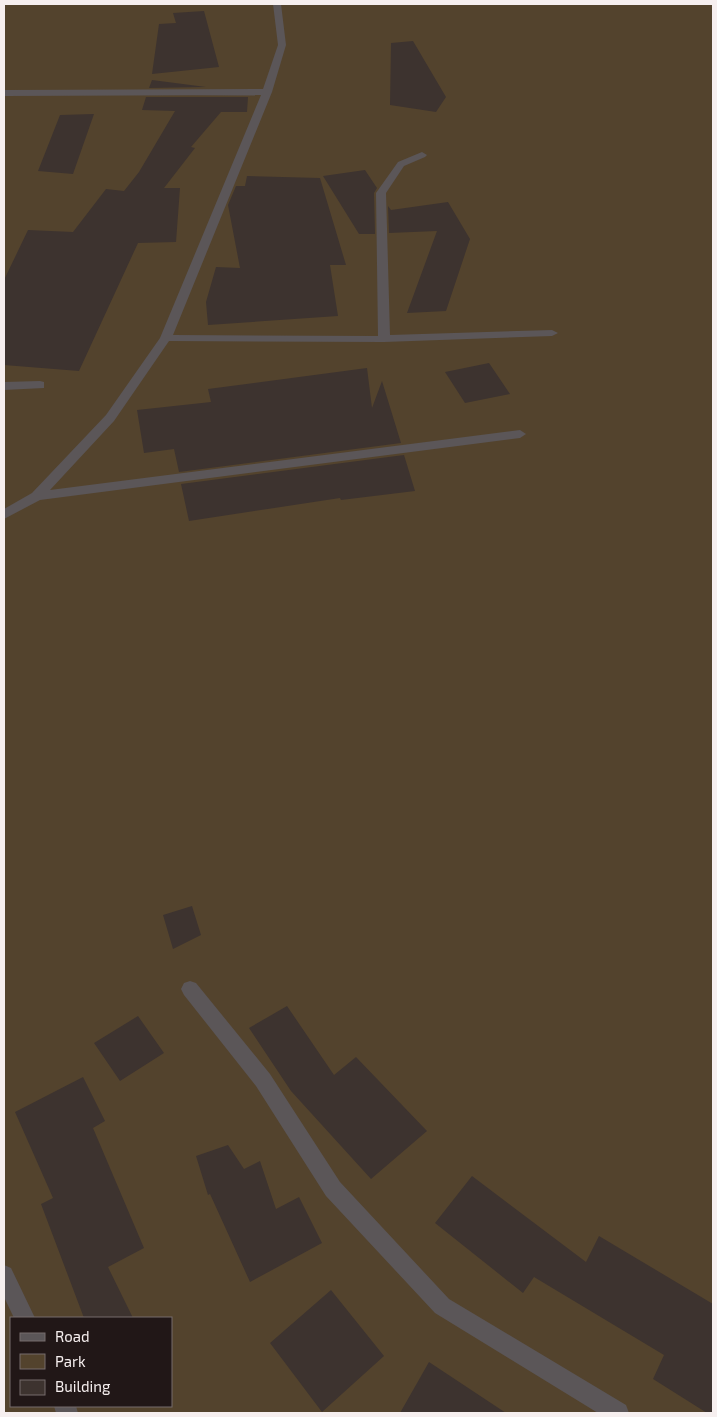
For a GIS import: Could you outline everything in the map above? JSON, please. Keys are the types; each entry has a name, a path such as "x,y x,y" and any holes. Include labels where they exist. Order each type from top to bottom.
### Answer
{"street":[{"path":"4,515 37,496 110,418 166,338 267,92 282,45 277,4"},
{"path":"4,93 267,92"},
{"path":"384,339 381,193 401,164 422,154"},
{"path":"166,338 384,339 552,334"},
{"path":"4,386 40,385"},
{"path":"37,496 520,434"},
{"path":"190,989 263,1080 334,1189 442,1306 618,1413"},
{"path":"4,1275 25,1317"}],"green space":[{"path":"4,4 713,4 713,1413 4,1413"}],"building":[{"path":"204,11 219,67 152,74 159,24 176,23 173,13"},
{"path":"413,41 446,97 436,112 390,105 391,43"},
{"path":"152,80 206,87 149,88"},
{"path":"146,97 248,97 247,112 221,112 191,147 195,148 164,188 180,188 176,242 138,243 79,371 4,365 4,280 28,230 73,232 106,189 124,191 139,172 175,111 142,110"},
{"path":"94,114 73,174 38,171 60,115"},
{"path":"365,170 377,188 374,193 375,234 359,234 323,176"},
{"path":"247,176 320,178 346,265 330,265 338,316 208,325 206,302 216,267 240,268 228,205 236,186 245,186"},
{"path":"448,202 470,239 446,311 407,313 437,231 389,233 388,206 391,210"},
{"path":"489,363 510,394 465,403 445,372"},
{"path":"367,368 372,408 382,381 401,443 179,472 174,449 144,453 137,410 211,402 208,389"},
{"path":"404,455 415,491 341,500 340,498 189,521 181,484"},
{"path":"192,906 201,935 173,949 163,915"},
{"path":"287,1006 334,1075 356,1057 427,1131 371,1179 291,1091 249,1028"},
{"path":"138,1016 164,1053 120,1081 94,1043"},
{"path":"83,1077 105,1121 93,1128 144,1248 108,1267 133,1317 84,1317 41,1204 53,1198 15,1112"},
{"path":"228,1145 244,1169 260,1161 276,1209 299,1197 322,1243 250,1282 210,1194 208,1195 196,1156"},
{"path":"472,1176 586,1262 599,1236 713,1304 713,1413 707,1413 653,1379 664,1355 534,1277 523,1293 435,1223"},
{"path":"331,1290 384,1356 322,1412 270,1343"},
{"path":"429,1362 506,1413 400,1413"}]}
